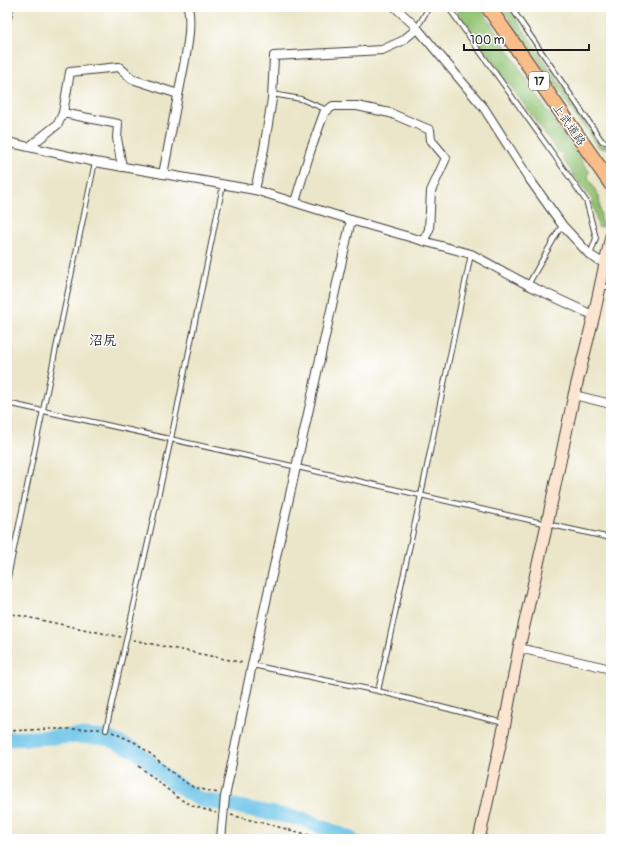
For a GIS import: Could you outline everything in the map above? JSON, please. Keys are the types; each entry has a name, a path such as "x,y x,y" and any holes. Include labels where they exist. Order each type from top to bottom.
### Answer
{"highway":[{"name":"上武道路","path":"488,7 611,184"}],"street":[{"path":"7,18 9,7"},
{"path":"163,174 185,57 189,27 188,7"},
{"path":"395,7 417,28 484,108 528,177 563,226 590,254 605,263"},
{"path":"256,190 272,94 274,56 382,50 402,41 417,28"},
{"path":"29,147 58,124 63,113 70,72 119,67 132,79 178,94"},
{"path":"295,202 310,152 324,113 327,110 333,106 357,106 390,113 430,130 432,140 446,158 431,191 429,230 423,241"},
{"path":"63,113 118,124 117,138 122,167"},
{"path":"7,142 95,162 256,190 351,220 471,254 528,285 594,315"},
{"path":"220,839 225,795 252,665 351,220"},
{"path":"479,839 574,395 594,315 606,287 605,263 611,236"},
{"path":"574,395 611,404"},
{"path":"519,648 611,669"}],"lane":[{"path":"417,28 429,7"},
{"path":"448,7 586,200 596,238 590,254"},
{"path":"511,7 602,141 611,141"},
{"path":"272,94 301,99 327,110"},
{"path":"7,582 95,162"},
{"path":"106,730 171,439 223,184"},
{"path":"528,285 559,230 563,226"},
{"path":"378,692 422,496 471,254"},
{"path":"7,403 611,538"},
{"path":"252,665 378,692 505,723"}],"path":[{"path":"7,730 84,728 106,730 136,744 152,755 179,778 193,787 225,795"}],"green space":[{"path":"454,7 479,7 488,19 558,128 589,171 588,177 599,197 602,227 598,227 592,200 561,157 564,155 562,152 559,153"},
{"path":"501,7 508,7 602,146 611,145 611,148 607,149 596,145"}],"waterway":[{"path":"7,739 79,736 107,738 135,750 166,777 188,793 202,800 302,819 351,839"}],"district":[{"name":"沼尻","path":"103,340"}]}
